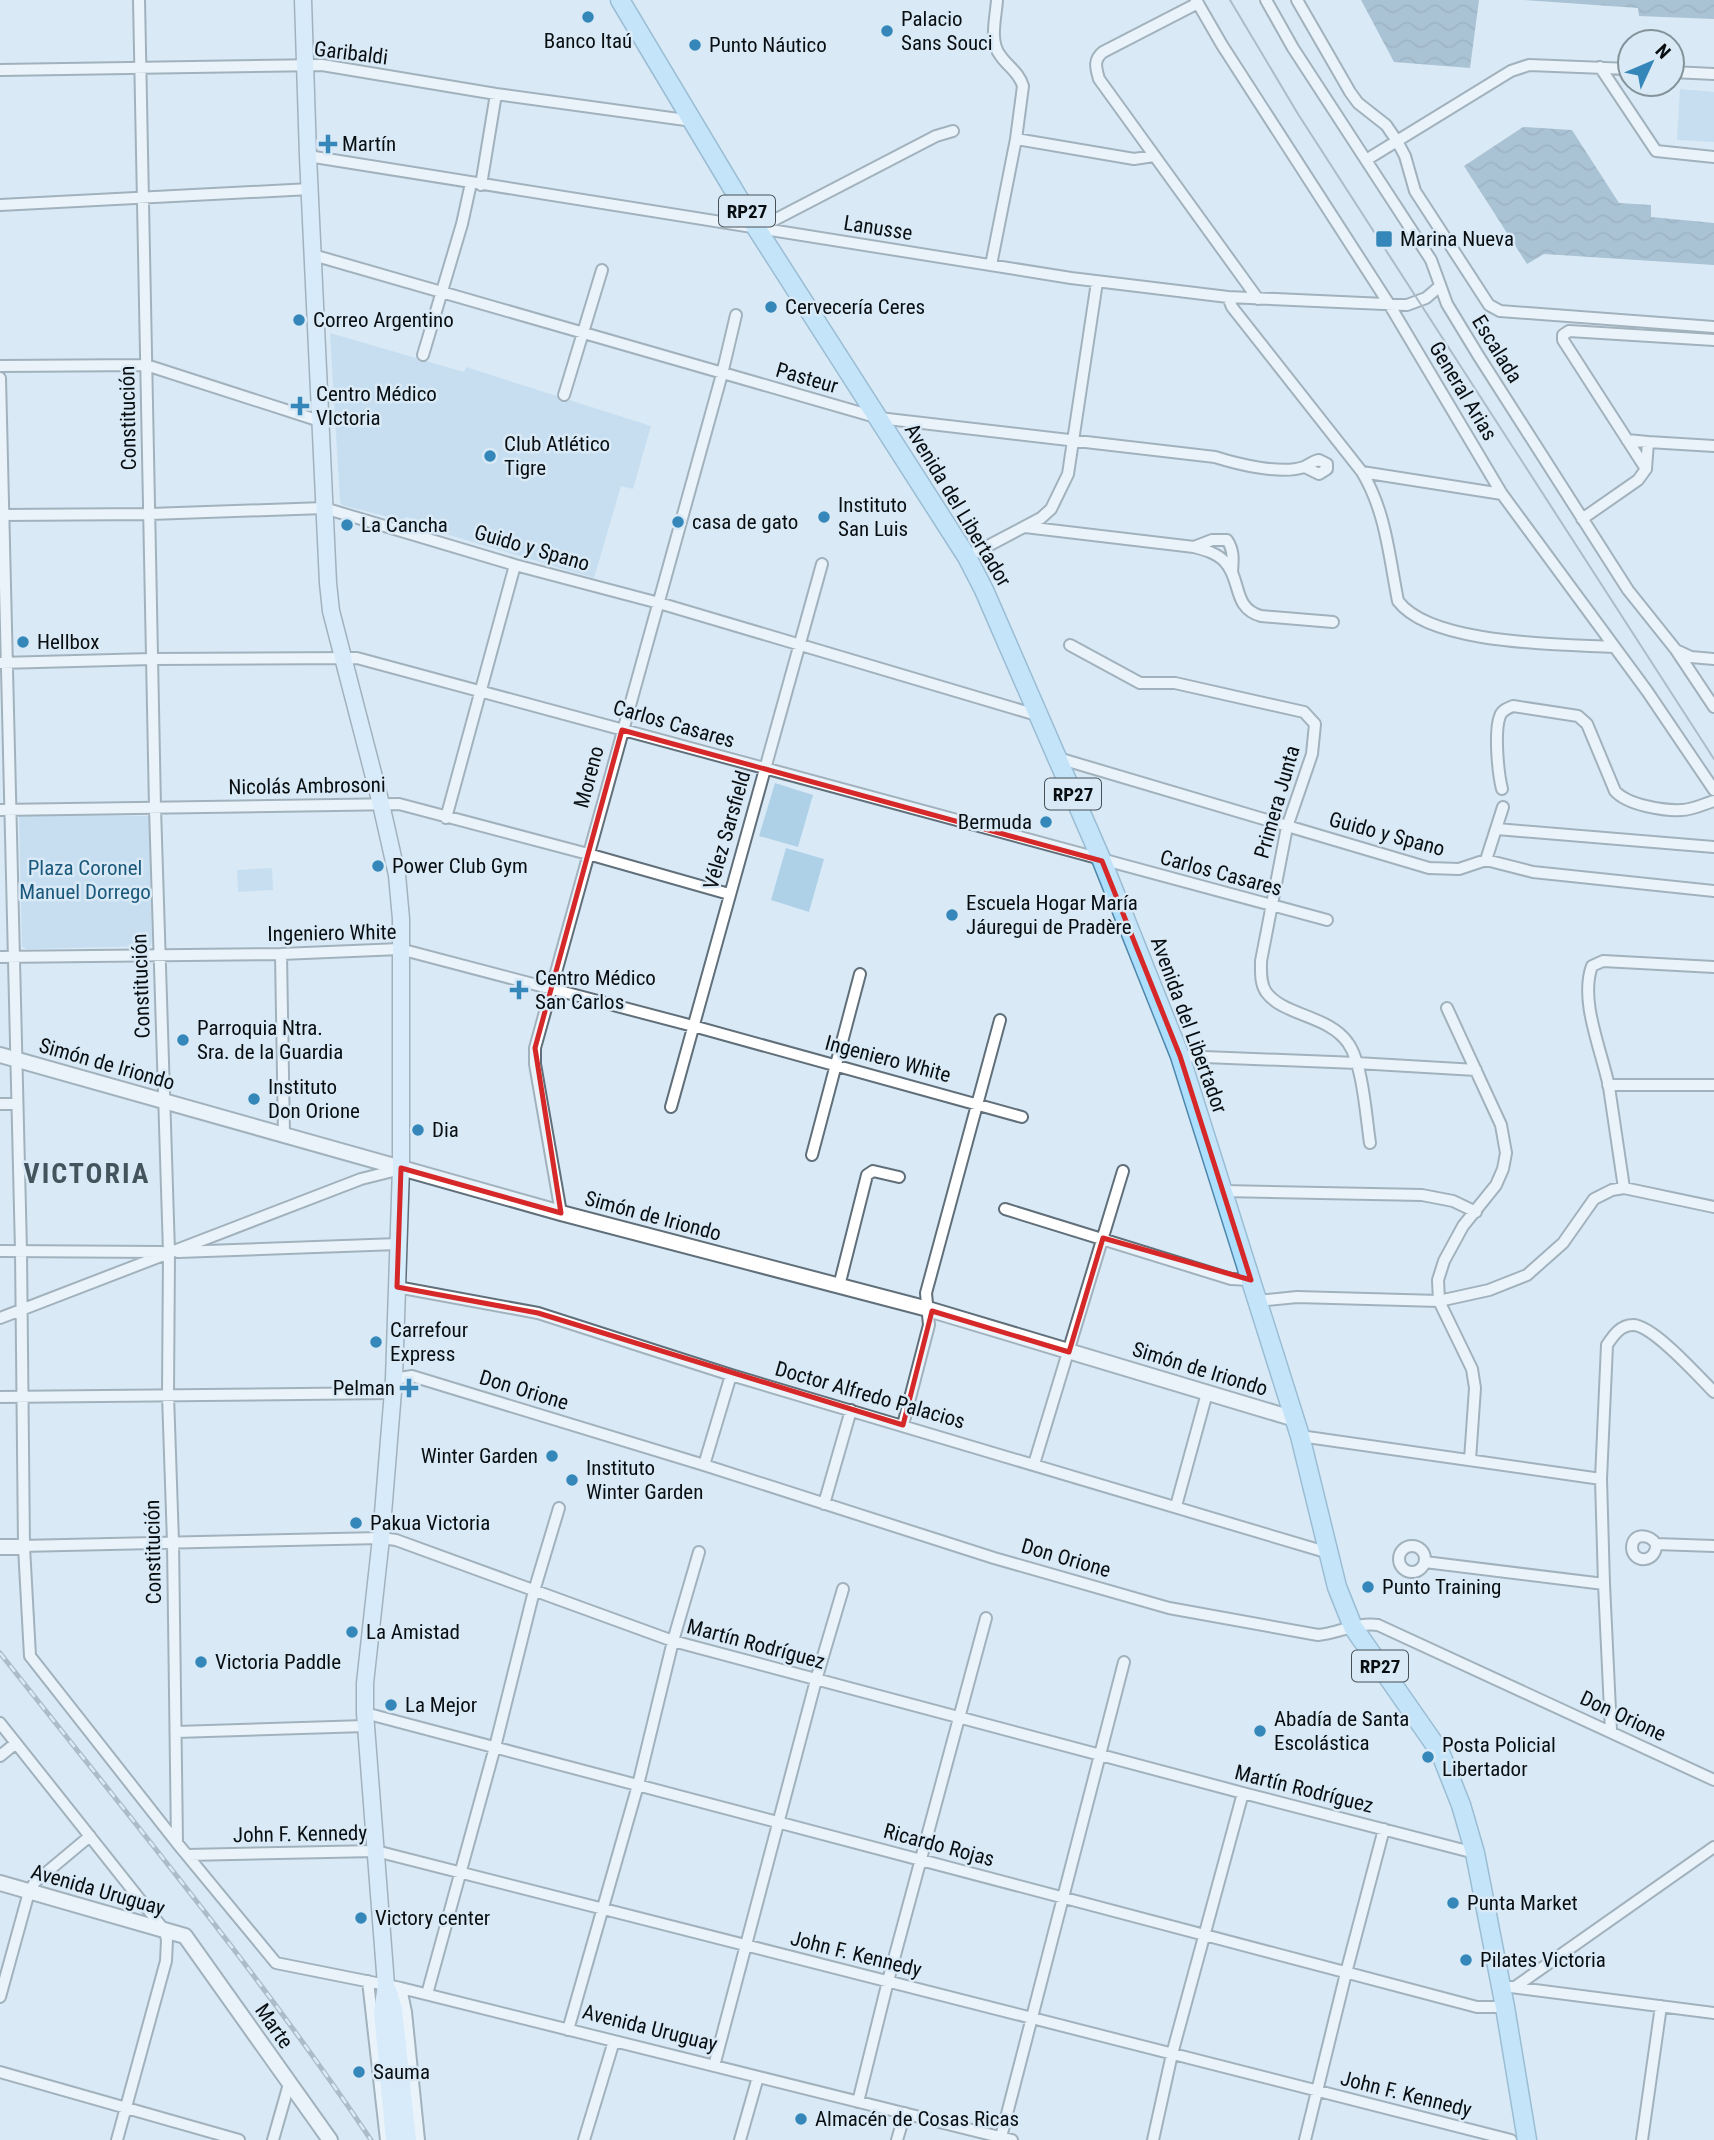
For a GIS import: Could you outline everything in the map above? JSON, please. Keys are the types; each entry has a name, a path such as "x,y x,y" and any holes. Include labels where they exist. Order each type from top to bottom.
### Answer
{"main road":[{"path":"303,0 320,421 331,611 381,804 400,895 401,1168 393,1386 381,1538 365,1683 365,1719 376,1851 408,2140"},
{"name":"Avenida del Libertador","path":"623,1 757,229 967,557 1040,716 1102,861 1180,1056 1298,1428 1338,1587 1353,1627 1440,1752 1451,1776 1475,1853 1508,1987 1505,2007 1527,2140"},
{"path":"393,1986 382,2012 394,2140"}],"street":[{"name":"Constitución","path":"139,0 158,954 170,1252 168,1395 177,1843"},
{"path":"991,265 1016,139 1023,86 1016,72 1001,58 994,43 997,0"},
{"name":"Escalada","path":"1266,0 1293,48 1431,260 1447,304 1478,355 1628,590 1676,650 1714,707"},
{"path":"1297,0 1350,92 1358,103 1380,118 1396,141 1405,156 1415,191 1489,305 1500,311 1714,327"},
{"path":"1197,1 1103,52 1098,56 1095,65 1099,79 1258,299"},
{"name":"General Arias","path":"1197,1 1222,45 1388,304 1502,494 1665,716 1714,790"},
{"name":"Garibaldi","path":"0,70 322,65 496,94 694,121"},
{"path":"1366,160 1511,71 1529,65 1616,68"},
{"path":"1600,67 1656,151 1714,157"},
{"path":"1686,73 1714,74"},
{"path":"423,355 476,184 496,94"},
{"path":"757,229 936,136 953,131"},
{"path":"1016,139 1134,159 1154,156"},
{"name":"Lanusse","path":"308,156 1097,282 1228,297 1407,305 1420,301 1440,286"},
{"path":"0,205 310,189"},
{"name":"Pasteur","path":"313,255 879,418 1215,457 1234,463 1276,468 1305,467"},
{"path":"564,395 602,270"},
{"path":"967,557 1025,527 1051,509 1061,494 1068,474 1074,440 1097,282"},
{"path":"1228,297 1239,316 1362,472 1373,490 1384,521 1398,601 1404,608 1432,625 1456,631 1513,640 1613,647"},
{"name":"Moreno","path":"561,1213 535,1064 535,1048 722,374 736,315"},
{"path":"1646,469 1563,340 1563,335 1569,331 1714,340"},
{"path":"0,366 146,365 320,421"},
{"path":"0,378 5,810 13,956 21,1251 24,1546 30,1656 187,1856"},
{"path":"1627,440 1714,446"},
{"path":"1582,519 1639,480 1646,469 1648,442"},
{"path":"1362,472 1502,494"},
{"name":"Guido y Spano","path":"2,515 150,514 324,508 515,565 659,603 1040,716"},
{"path":"1025,527 1194,547 1211,552 1224,560 1232,572 1243,605 1251,614 1333,622"},
{"path":"1194,547 1212,540 1227,540 1233,557 1232,572"},
{"name":"Vélez Sarsfield","path":"671,1107 822,564"},
{"path":"446,818 515,565"},
{"name":"Primera Junta","path":"1069,645 1140,683 1175,683 1201,688 1304,712 1310,715 1315,723 1312,754 1287,827 1270,906 1261,961 1261,978 1266,992 1279,1003 1335,1029 1350,1046 1357,1063 1370,1143"},
{"path":"1676,650 1691,656 1714,659"},
{"name":"Carlos Casares","path":"4,663 343,656 357,658 1327,920"},
{"path":"1502,789 1497,761 1500,717 1505,710 1513,706 1578,716 1587,724 1620,797 1633,803 1683,811 1714,801"},
{"name":"Guido y Spano","path":"1058,758 1429,868 1460,869 1486,860 1533,872 1714,891"},
{"name":"Nicolás Ambrosoni","path":"5,810 399,804 729,894"},
{"path":"1486,860 1503,807"},
{"path":"1497,829 1714,847"},
{"name":"Ingeniero White","path":"0,957 281,954 400,949 693,1026 1021,1117"},
{"path":"281,954 284,1136"},
{"path":"1624,1188 1608,1085 1589,998 1588,977 1592,966 1603,961 1714,967"},
{"path":"812,1155 860,974"},
{"path":"1447,1008 1501,1125 1506,1153 1496,1185 1463,1226 1444,1261 1438,1280 1439,1301 1472,1370 1475,1388 1470,1460"},
{"path":"903,1425 929,1325 926,1293 1000,1020"},
{"name":"Simón de Iriondo","path":"0,1055 561,1213 928,1310 1207,1393 1298,1428 1470,1460 1601,1479"},
{"path":"1180,1056 1476,1070"},
{"path":"1608,1085 1714,1085"},
{"path":"0,1104 17,1104"},
{"path":"0,1318 361,1179 401,1168"},
{"path":"839,1286 867,1175 873,1171 898,1177"},
{"path":"1034,1464 1123,1171"},
{"path":"1258,1301 1297,1297 1439,1301 1489,1290 1527,1275 1563,1242 1594,1199 1612,1190 1624,1188 1714,1207"},
{"path":"1223,1191 1422,1195 1453,1200 1476,1212"},
{"path":"1004,1209 1231,1279 1251,1280"},
{"path":"0,1251 170,1252 398,1244"},
{"name":"Doctor Alfredo Palacios","path":"397,1287 538,1313 731,1375 1329,1553"},
{"path":"1611,1731 1601,1479 1607,1345 1624,1327 1642,1327 1685,1362 1714,1392"},
{"path":"704,1465 731,1375"},
{"name":"Don Orione","path":"0,1397 168,1395 393,1386 412,1376 704,1465 994,1558 1169,1608 1318,1635 1332,1634 1363,1623 1378,1625 1714,1780"},
{"path":"1176,1506 1207,1393"},
{"path":"824,1504 851,1410"},
{"path":"427,1994 495,1747 534,1591 559,1508"},
{"name":"Martín Rodríguez","path":"24,1546 381,1538 396,1540 673,1641 1475,1853"},
{"path":"1656,1544 1714,1546"},
{"path":"0,1547 24,1546"},
{"path":"568,2030 638,1785 673,1641 699,1552"},
{"path":"1424,1562 1604,1584"},
{"path":"714,2066 816,1680 843,1589"},
{"path":"858,2102 986,1618"},
{"path":"1006,2139 1031,2018 1102,1755 1124,1661"},
{"name":"Ricardo Rojas","path":"176,1732 365,1719 495,1747 1477,2007 1505,2007"},
{"path":"0,1723 165,1931 166,1961 117,2140"},
{"path":"0,1756 16,1743"},
{"path":"1153,2140 1172,2054 1243,1793"},
{"path":"1305,2140 1384,1829"},
{"path":"0,1997 29,1892 35,1882 90,1836"},
{"path":"1508,1987 1714,1847"},
{"name":"John F. Kennedy","path":"187,1856 376,1851 1511,2140"},
{"name":"Avenida Uruguay","path":"187,1856 276,1963 427,1994 1006,2139"},
{"name":"Avenida Uruguay","path":"0,1884 185,1936"},
{"name":"Marte","path":"185,1936 330,2140"},
{"path":"368,1981 386,2140"},
{"path":"393,1986 406,2012 419,2140"},
{"path":"1508,1987 1714,2013"},
{"path":"1642,2140 1661,2006"},
{"path":"584,2140 614,2041"},
{"path":"0,2072 239,2140"},
{"path":"740,2140 758,2077"},
{"path":"273,2140 289,2084"},
{"path":"897,2140 905,2113"}],"highlighted area":[{"path":"622,730 1102,861 1180,1056 1251,1280 1103,1238 1069,1352 932,1311 903,1425 538,1313 397,1287 401,1168 561,1213 535,1048"}],"green space":[{"path":"1686,90 1714,92 1714,142 1677,140 1679,98 1686,98"},
{"name":"Club Atlético Tigre","path":"330,333 464,372 466,367 651,426 633,489 621,486 594,578 412,524 413,519 406,517 404,521 342,505"},
{"path":"775,783 813,795 798,847 759,836"},
{"name":"Plaza Coronel Manuel Dorrego","path":"23,814 148,816 150,946 22,947 19,817"},
{"path":"786,848 824,859 809,912 771,900"},
{"path":"272,868 273,890 238,892 237,870"}],"water":[{"path":"1361,0 1479,0 1470,68 1394,62"},
{"path":"1523,0 1714,0 1714,19 1639,16 1638,8"},
{"path":"1523,127 1572,130 1619,203 1651,205 1651,217 1714,223 1714,265 1544,254 1527,264 1464,166"}],"tram line":[{"path":"1230,0 1298,114 1714,759"}],"railway":[{"path":"0,1653 237,1953 371,2140"}],"place":[{"name":"Banco Itaú","path":"588,17"},
{"name":"Palacio Sans Souci","path":"887,31"},
{"name":"Punto Náutico","path":"695,45"},
{"name":"Martín","path":"328,144"},
{"name":"Marina Nueva","path":"1384,239"},
{"name":"Cervecería Ceres","path":"771,307"},
{"name":"Correo Argentino","path":"299,320"},
{"name":"Centro Médico VIctoria","path":"300,406"},
{"name":"Club Atlético Tigre","path":"490,456"},
{"name":"Instituto San Luis","path":"824,517"},
{"name":"casa de gato","path":"678,522"},
{"name":"La Cancha","path":"347,525"},
{"name":"Hellbox","path":"23,642"},
{"name":"Bermuda","path":"1046,822"},
{"name":"Power Club Gym","path":"378,866"},
{"name":"Escuela Hogar María Jáuregui de Pradère","path":"952,915"},
{"name":"Centro Médico San Carlos","path":"519,990"},
{"name":"Parroquia Ntra. Sra. de la Guardia","path":"183,1040"},
{"name":"Instituto Don Orione","path":"254,1099"},
{"name":"Dia","path":"418,1130"},
{"name":"Carrefour Express","path":"376,1342"},
{"name":"Pelman","path":"409,1388"},
{"name":"Winter Garden","path":"552,1456"},
{"name":"Instituto Winter Garden","path":"572,1480"},
{"name":"Pakua Victoria","path":"356,1523"},
{"name":"Punto Training","path":"1368,1587"},
{"name":"La Amistad","path":"352,1632"},
{"name":"Victoria Paddle","path":"201,1662"},
{"name":"La Mejor","path":"391,1705"},
{"name":"Abadía de Santa Escolástica","path":"1260,1731"},
{"name":"Posta Policial Libertador","path":"1428,1757"},
{"name":"Punta Market","path":"1453,1903"},
{"name":"Victory center","path":"361,1918"},
{"name":"Pilates Victoria","path":"1466,1960"},
{"name":"Sauma","path":"359,2072"},
{"name":"Almacén de Cosas Ricas","path":"801,2119"}],"district":[{"name":"VICTORIA","path":"87,1173"}]}
